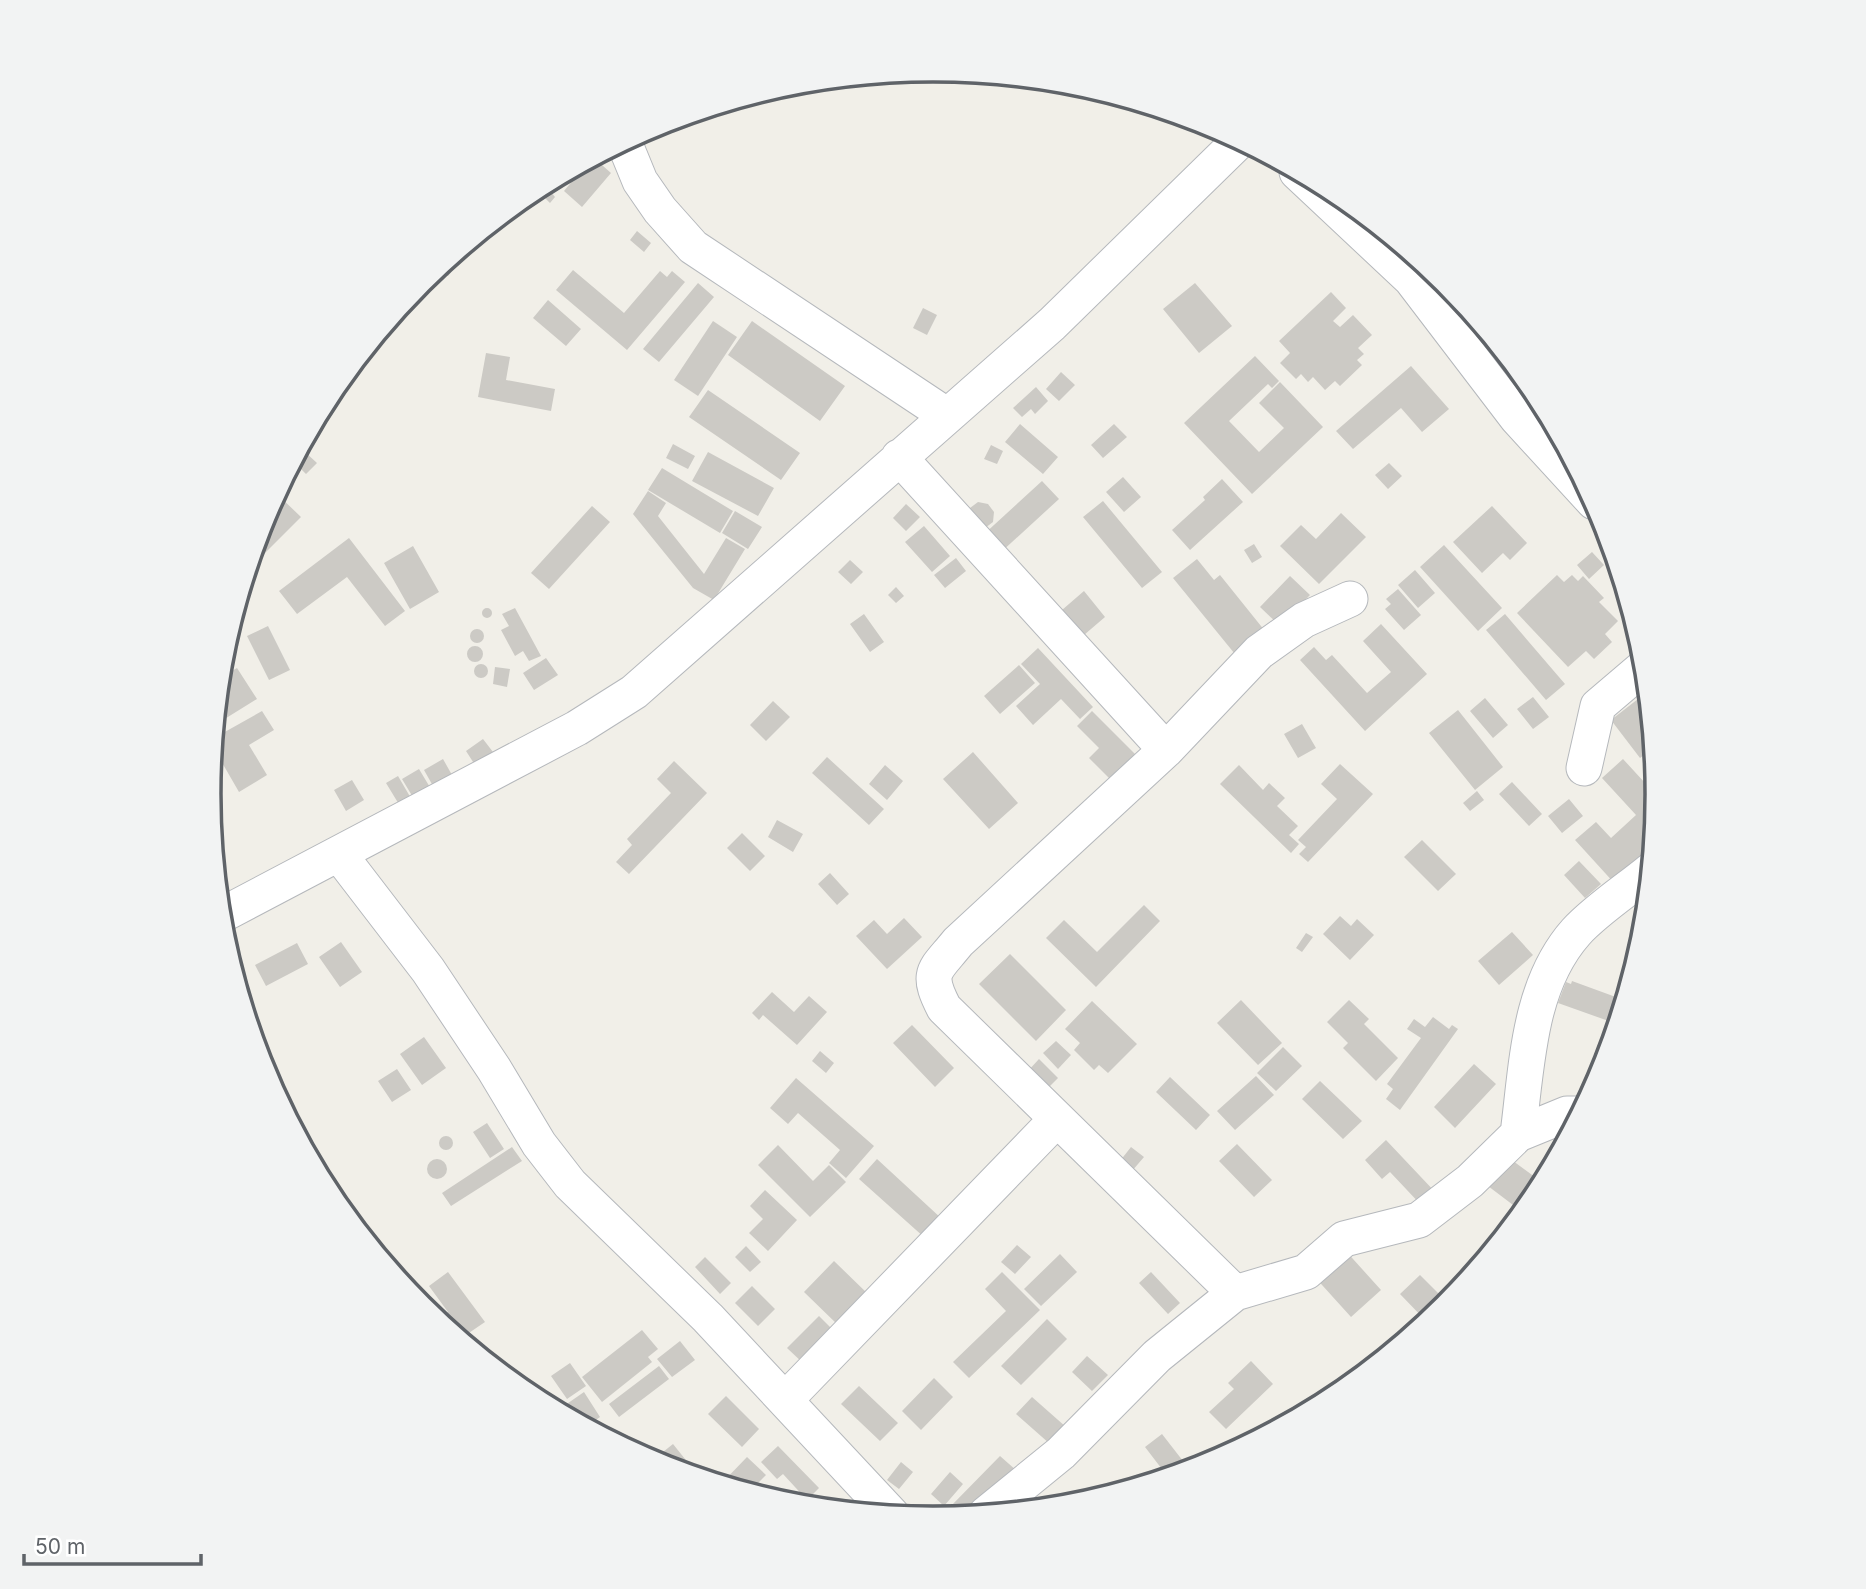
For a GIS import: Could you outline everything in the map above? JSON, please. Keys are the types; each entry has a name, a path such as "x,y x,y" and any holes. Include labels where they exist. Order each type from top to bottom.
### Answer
{"street":[{"path":"231,910 577,728 634,692 1052,324 1232,148"},
{"path":"628,151 640,181 660,209 694,247 946,415"},
{"path":"1329,202 1411,279 1517,418 1571,477"},
{"path":"899,457 1166,750"},
{"path":"1235,1293 944,1008 933,987 935,971 958,942 1166,750 1259,652 1304,620 1350,599"},
{"path":"1584,768 1598,706 1635,675"},
{"path":"339,854 428,970 494,1069 539,1144 570,1184 708,1318 883,1505"},
{"path":"1518,1134 1532,1024 1554,963 1577,932 1640,880"},
{"path":"999,1503 1061,1453 1157,1356 1235,1293 1307,1272 1345,1240 1419,1220 1470,1181 1518,1134 1570,1114"},
{"path":"786,1399 1057,1119"}],"building":[{"path":"602,165 611,173 582,207 564,191 573,181"},
{"path":"552,193 555,197 550,203 545,198"},
{"path":"637,231 651,243 644,252 630,240"},
{"path":"573,270 624,313 660,271 667,277 672,271 685,282 627,350 556,290"},
{"path":"698,283 714,297 659,362 643,349"},
{"path":"1195,283 1232,326 1199,353 1163,309"},
{"path":"1331,292 1346,308 1333,321 1340,327 1353,315 1372,335 1358,348 1364,354 1357,360 1362,365 1340,386 1335,381 1325,390 1313,377 1308,382 1301,374 1296,379 1280,363 1290,353 1279,341"},
{"path":"548,300 581,329 566,346 533,318"},
{"path":"923,308 937,315 927,335 913,328"},
{"path":"713,321 737,337 698,396 674,380"},
{"path":"752,321 845,386 820,421 728,355"},
{"path":"486,353 510,357 506,380 555,389 551,411 478,397"},
{"path":"1255,356 1279,381 1272,388 1268,384 1229,421 1259,452 1284,428 1259,403 1280,382 1323,427 1252,494 1184,423"},
{"path":"1411,366 1449,409 1422,432 1401,408 1353,449 1336,431"},
{"path":"1061,372 1075,385 1059,401 1046,389"},
{"path":"1036,387 1048,401 1035,414 1031,409 1022,417 1013,408"},
{"path":"708,390 800,453 781,480 689,417"},
{"path":"1020,424 1058,457 1043,474 1005,442"},
{"path":"1114,424 1127,437 1103,458 1091,445"},
{"path":"673,444 695,456 688,469 666,458"},
{"path":"991,445 1003,451 997,464 984,459"},
{"path":"708,452 774,488 758,516 692,481"},
{"path":"307,454 317,463 306,474 300,468"},
{"path":"1389,463 1402,476 1388,489 1375,475"},
{"path":"662,468 733,511 720,533 648,490"},
{"path":"1123,477 1141,497 1124,512 1106,492"},
{"path":"1222,479 1243,502 1190,550 1172,530 1205,500 1203,497"},
{"path":"1042,481 1059,499 999,554 982,536"},
{"path":"648,491 666,503 658,516 704,574 726,538 745,549 714,600 693,588 633,514"},
{"path":"284,501 301,517 263,555"},
{"path":"1103,501 1162,572 1142,588 1083,517"},
{"path":"978,502 988,504 994,512 993,522 985,528 968,518 970,508"},
{"path":"906,504 920,517 906,531 893,518"},
{"path":"592,506 610,522 549,589 531,573"},
{"path":"1492,506 1527,543 1510,560 1503,553 1482,573 1453,542"},
{"path":"735,511 762,527 748,549 722,533"},
{"path":"1341,513 1366,537 1319,584 1280,546 1301,525 1316,539"},
{"path":"924,526 950,556 932,572 905,542"},
{"path":"349,538 405,611 385,626 347,577 297,614 279,591"},
{"path":"1254,544 1262,557 1252,563 1244,550"},
{"path":"1444,545 1502,608 1478,631 1420,567"},
{"path":"413,546 439,592 410,609 384,563"},
{"path":"1592,552 1604,565 1589,579 1577,565"},
{"path":"956,558 966,571 945,588 934,575"},
{"path":"1197,559 1214,580 1220,575 1269,636 1239,659 1173,578"},
{"path":"850,560 863,572 851,584 838,572"},
{"path":"1415,570 1435,593 1418,608 1398,585"},
{"path":"1557,575 1564,582 1572,575 1578,581 1583,576 1604,598 1599,602 1618,621 1605,634 1612,642 1594,659 1586,651 1568,667 1517,613"},
{"path":"1290,576 1310,595 1280,626 1260,607"},
{"path":"896,587 904,596 896,603 888,595"},
{"path":"1398,589 1421,615 1404,630 1385,609 1391,604 1386,599"},
{"path":"1084,591 1105,617 1084,635 1062,610"},
{"path":"487,608 491,609 491,617 487,618 483,617 482,613 483,609"},
{"path":"515,608 541,656 529,661 523,651 515,656 501,630 509,626 502,614"},
{"path":"864,614 884,642 870,652 850,624"},
{"path":"1505,614 1565,684 1546,700 1486,630"},
{"path":"1381,624 1427,674 1365,731 1300,660 1314,647 1326,660 1332,655 1367,693 1391,672 1363,641"},
{"path":"268,626 290,670 269,680 247,636"},
{"path":"477,629 482,631 482,641 477,643 472,641 470,636 472,631"},
{"path":"475,646 481,648 481,660 475,662 469,660 467,654 469,648"},
{"path":"1038,648 1093,707 1080,719 1061,699 1033,725 1016,706 1040,684 1021,664"},
{"path":"546,658 558,675 534,690 523,673"},
{"path":"481,664 486,666 486,676 481,678 476,676 474,671 476,666"},
{"path":"1019,665 1035,683 1000,714 984,696"},
{"path":"495,667 510,669 507,687 493,684"},
{"path":"237,668 257,699 225,719 227,702 232,671"},
{"path":"1533,697 1549,717 1533,729 1517,709"},
{"path":"1485,698 1508,725 1493,738 1470,711"},
{"path":"1638,699 1644,755 1640,758 1611,720"},
{"path":"773,701 790,717 766,741 750,725"},
{"path":"1458,710 1503,767 1475,790 1429,733"},
{"path":"262,711 274,730 249,745 267,775 239,792 222,762 224,733"},
{"path":"1092,711 1135,754 1110,779 1089,758 1099,748 1077,726"},
{"path":"1302,724 1316,748 1298,758 1284,734"},
{"path":"483,739 493,752 475,765 466,751"},
{"path":"973,752 1018,803 989,829 943,779"},
{"path":"827,757 884,809 869,825 812,773"},
{"path":"443,759 452,775 433,786 424,770"},
{"path":"1623,759 1645,783 1642,862 1616,885 1575,840 1596,822 1611,838 1636,815 1602,778"},
{"path":"674,761 707,793 629,874 616,862 632,845 627,839 671,793 657,779"},
{"path":"1340,764 1373,794 1308,862 1299,854 1306,847 1298,840 1337,799 1321,784"},
{"path":"885,765 903,781 887,800 869,784"},
{"path":"1239,765 1263,790 1269,783 1285,798 1277,806 1298,826 1289,835 1299,844 1291,853 1220,784"},
{"path":"419,769 431,789 414,799 402,779"},
{"path":"398,776 412,800 400,806 386,783"},
{"path":"352,780 364,800 346,811 334,790"},
{"path":"1512,782 1542,814 1529,826 1499,794"},
{"path":"1477,791 1484,800 1470,811 1463,803"},
{"path":"1569,799 1583,816 1562,833 1548,816"},
{"path":"777,820 803,834 793,852 768,837"},
{"path":"742,833 765,856 750,871 727,848"},
{"path":"1422,840 1456,874 1438,891 1404,857"},
{"path":"1579,861 1601,884 1585,898 1564,875"},
{"path":"830,873 849,894 837,905 818,884"},
{"path":"1144,905 1160,921 1096,987 1046,938 1064,920 1097,952"},
{"path":"1340,916 1351,926 1357,919 1374,935 1350,960 1323,934"},
{"path":"904,918 922,937 887,969 856,936 874,920 887,934"},
{"path":"1512,932 1533,955 1499,985 1478,961"},
{"path":"1306,933 1313,937 1302,952 1296,948"},
{"path":"341,942 362,972 340,987 319,957"},
{"path":"297,943 308,964 266,986 255,965"},
{"path":"1010,954 1066,1010 1036,1041 979,984"},
{"path":"1572,981 1615,997 1608,1021 1558,1003 1566,982 1571,984"},
{"path":"772,992 794,1012 809,996 827,1012 797,1045 763,1015 759,1020 752,1013"},
{"path":"1241,1000 1282,1043 1258,1065 1217,1023"},
{"path":"1349,1000 1369,1019 1364,1024 1398,1058 1376,1081 1343,1048 1348,1043 1327,1022"},
{"path":"1092,1001 1137,1044 1108,1073 1099,1065 1094,1070 1074,1050 1080,1043 1065,1029"},
{"path":"1433,1017 1449,1029 1452,1025 1458,1029 1400,1110 1386,1099 1393,1089 1387,1084 1421,1038 1407,1029 1414,1019 1425,1027"},
{"path":"912,1025 954,1068 935,1087 893,1043"},
{"path":"424,1037 446,1068 422,1085 400,1054"},
{"path":"1056,1041 1071,1055 1058,1069 1043,1053"},
{"path":"1283,1047 1302,1066 1276,1091 1257,1073"},
{"path":"820,1051 834,1063 826,1073 812,1061"},
{"path":"1039,1059 1058,1078 1046,1090 1027,1072"},
{"path":"1474,1064 1496,1084 1455,1128 1434,1107"},
{"path":"397,1069 411,1090 392,1102 378,1081"},
{"path":"1256,1076 1274,1095 1235,1130 1217,1111"},
{"path":"1170,1077 1210,1115 1196,1130 1156,1092"},
{"path":"796,1078 874,1146 846,1178 829,1163 840,1150 798,1113 788,1124 770,1108"},
{"path":"1320,1081 1362,1121 1343,1139 1302,1099"},
{"path":"487,1123 504,1149 490,1158 473,1132"},
{"path":"443,1136 449,1136 453,1143 449,1150 443,1150 439,1146 439,1140"},
{"path":"1386,1140 1437,1194 1423,1207 1390,1172 1382,1179 1365,1160"},
{"path":"1237,1144 1272,1180 1254,1197 1219,1161"},
{"path":"778,1145 813,1181 829,1165 846,1182 810,1217 758,1165"},
{"path":"512,1147 522,1161 451,1206 442,1193"},
{"path":"1131,1147 1144,1157 1132,1171 1120,1161"},
{"path":"1509,1158 1534,1176 1514,1206 1488,1186"},
{"path":"437,1159 444,1162 447,1169 444,1176 437,1179 430,1176 427,1169 430,1162"},
{"path":"877,1159 942,1219 925,1238 859,1179"},
{"path":"765,1190 797,1220 768,1251 749,1233 763,1219 750,1206"},
{"path":"1017,1245 1031,1257 1015,1274 1001,1262"},
{"path":"746,1246 761,1262 750,1272 735,1257"},
{"path":"1344,1249 1381,1290 1351,1317 1313,1275"},
{"path":"1060,1254 1077,1272 1041,1306 1024,1289"},
{"path":"705,1257 731,1283 720,1294 695,1267"},
{"path":"834,1261 869,1295 839,1326 804,1292"},
{"path":"448,1272 485,1322 468,1334 446,1314 448,1312 429,1286"},
{"path":"1002,1272 1040,1310 969,1378 953,1362 1006,1311 985,1289"},
{"path":"1151,1272 1180,1303 1168,1314 1139,1283"},
{"path":"1420,1275 1440,1295 1420,1314 1400,1294"},
{"path":"752,1286 775,1309 758,1326 735,1303"},
{"path":"819,1316 836,1333 804,1364 787,1348"},
{"path":"1047,1319 1067,1339 1021,1385 1001,1366"},
{"path":"642,1330 658,1349 648,1357 652,1362 602,1402 582,1377"},
{"path":"680,1341 695,1360 672,1377 657,1359"},
{"path":"1087,1356 1108,1375 1092,1391 1072,1372"},
{"path":"1251,1361 1273,1384 1226,1429 1209,1412 1234,1389 1228,1383"},
{"path":"570,1363 586,1386 567,1399 551,1376"},
{"path":"659,1366 669,1379 619,1417 609,1404"},
{"path":"934,1378 953,1397 921,1430 902,1411"},
{"path":"859,1386 898,1423 880,1441 841,1404"},
{"path":"584,1392 600,1417 595,1421 566,1404"},
{"path":"726,1396 759,1429 742,1447 708,1414"},
{"path":"1032,1397 1066,1427 1050,1444 1016,1414"},
{"path":"1162,1434 1183,1461 1162,1469 1145,1447"},
{"path":"673,1444 688,1463 661,1453"},
{"path":"778,1446 819,1488 811,1496 802,1494 783,1474 777,1479 761,1462"},
{"path":"1000,1456 1017,1471 985,1505 951,1506"},
{"path":"747,1457 766,1475 757,1484 729,1476"},
{"path":"901,1462 913,1472 899,1489 887,1480"},
{"path":"950,1472 963,1484 944,1506 931,1494"}]}
